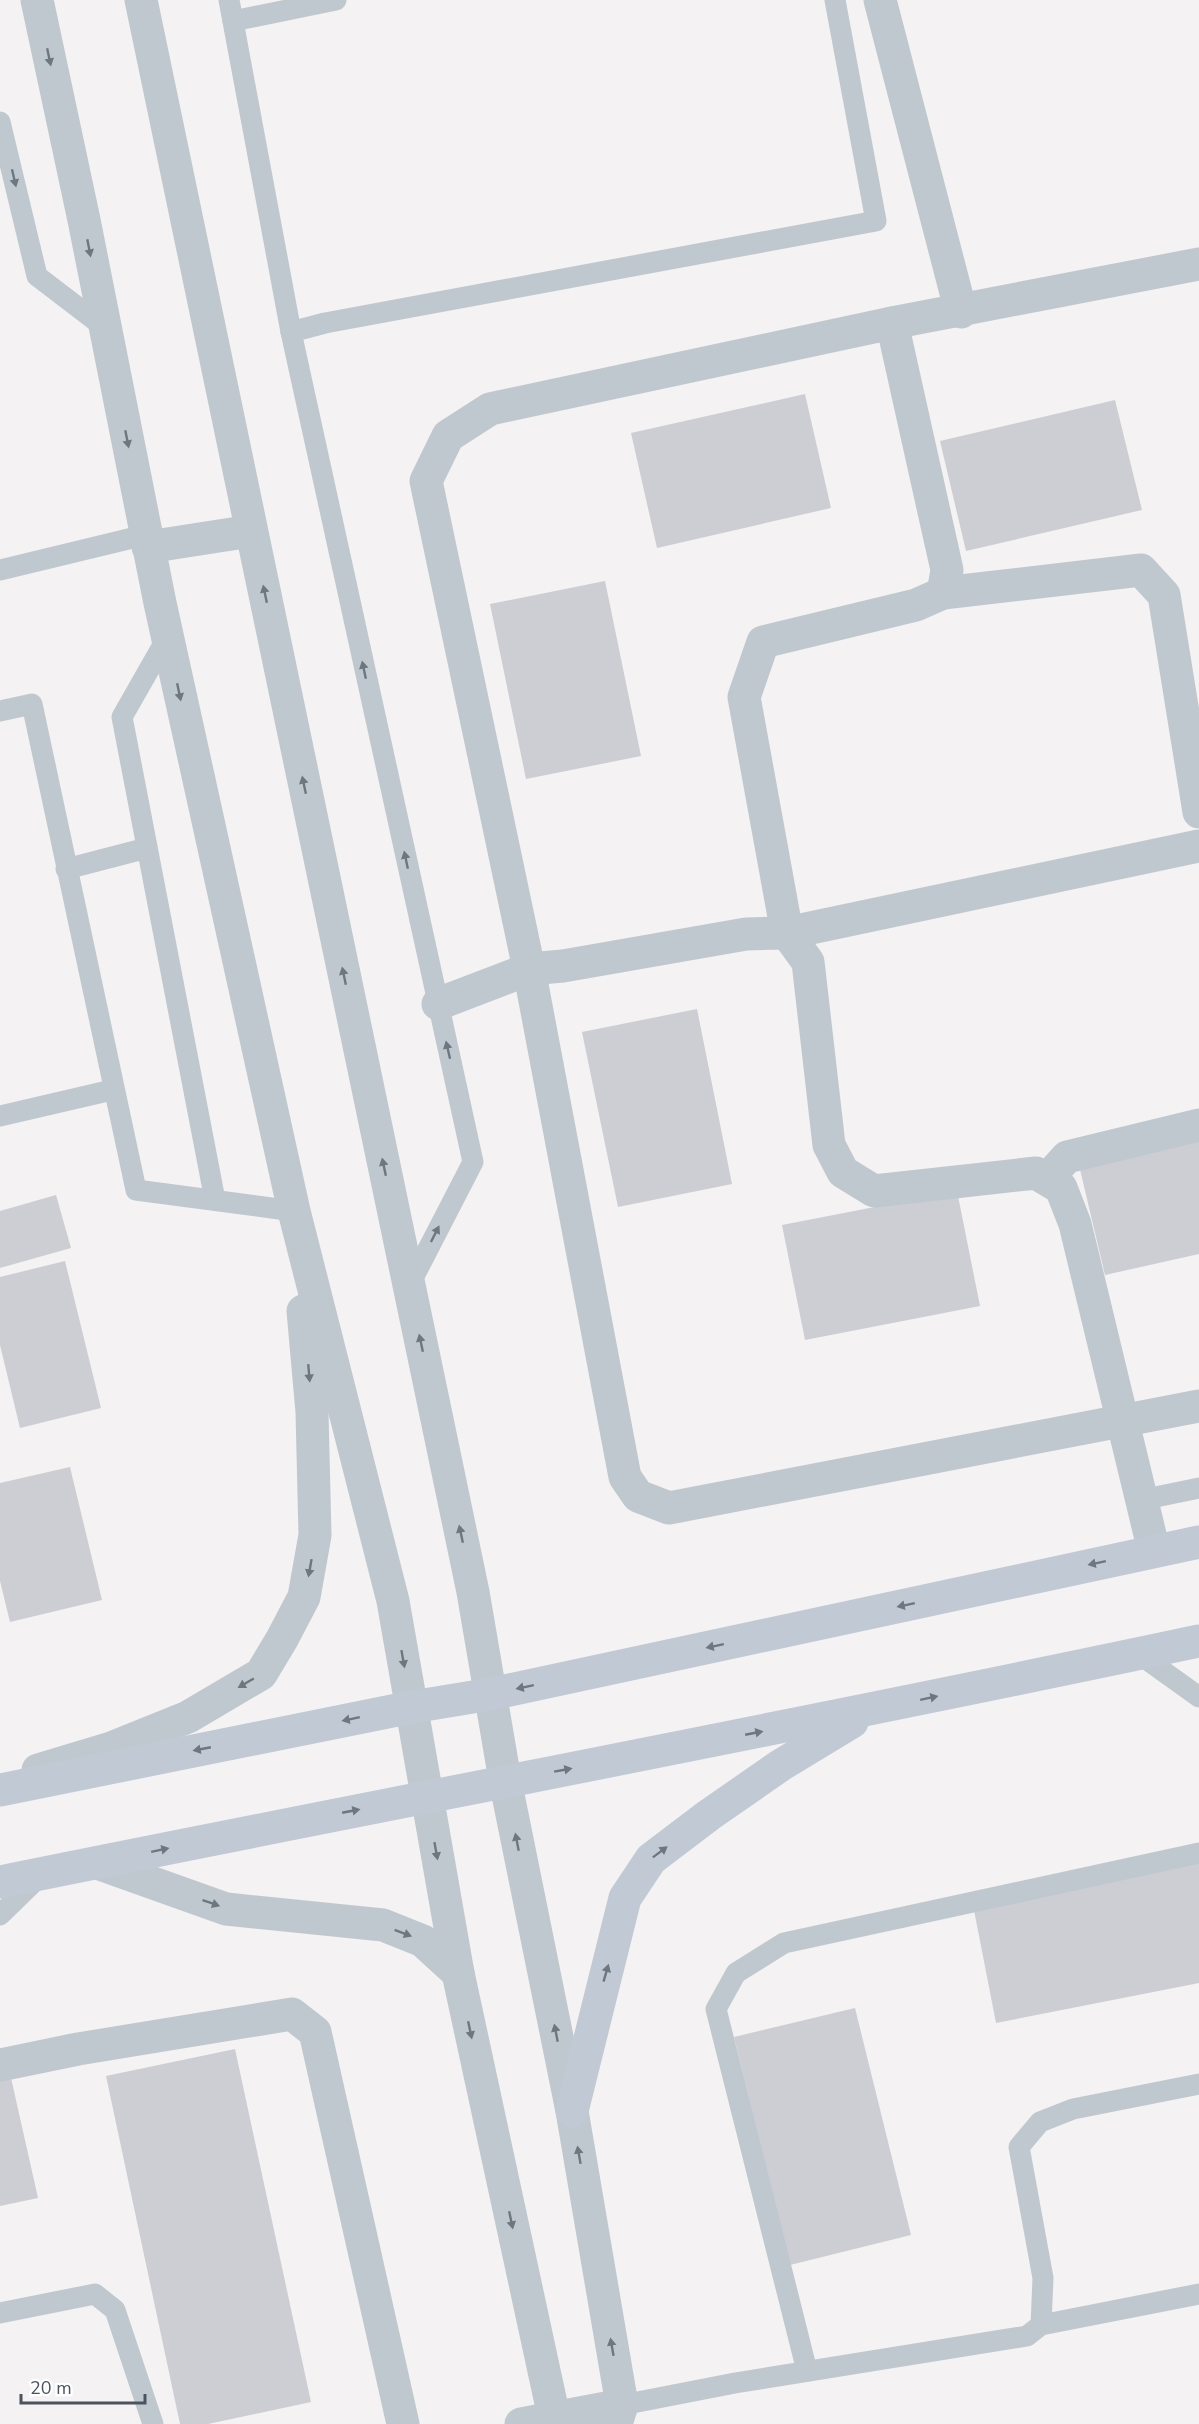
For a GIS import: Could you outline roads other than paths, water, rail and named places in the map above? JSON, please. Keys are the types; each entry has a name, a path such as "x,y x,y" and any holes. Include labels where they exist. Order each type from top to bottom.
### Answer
{"street":[{"path":"37,0 167,639 294,1211 393,1601 458,1972 556,2420"},
{"path":"141,0 473,1592 505,1780 572,2111 619,2414 521,2424"},
{"path":"880,0 961,312"},
{"path":"1199,264 961,312 892,323 490,409 448,436 426,481 529,969 625,1477 638,1496 669,1508 1199,1406"},
{"path":"892,323 947,570 943,593"},
{"path":"147,541 251,531"},
{"path":"1154,1551 1075,1224 1061,1188 1036,1173 874,1191 843,1172 829,1145 808,962 787,933 744,697 764,642 916,605 943,593 1141,570 1164,595 1199,812"},
{"path":"438,1004 529,969 563,966 746,934 787,933 1199,846"},
{"path":"1047,1179 1067,1156 1199,1125"},
{"path":"0,1781 111,1748 188,1717 261,1674 304,1597 315,1535 312,1412 294,1211"},
{"path":"0,1790 412,1707 491,1694 1199,1542"},
{"path":"0,1882 505,1780 872,1710 1199,1641"},
{"path":"572,2111 625,1898 651,1859 709,1815 781,1766 872,1710"},
{"path":"97,1863 226,1909 383,1925 423,1941 458,1972"},
{"path":"0,2065 78,2049 292,2014 315,2032 403,2424"}],"lane":[{"path":"229,0 291,332 473,1162 409,1286"},
{"path":"233,21 336,0"},
{"path":"291,332 325,323 876,221 835,0"},
{"path":"0,122 37,276 105,328"},
{"path":"0,570 147,541"},
{"path":"167,639 122,717 214,1200"},
{"path":"0,711 32,705 112,1090 136,1190 294,1211"},
{"path":"66,868 147,848"},
{"path":"0,1116 112,1090"},
{"path":"1141,1500 1199,1488"},
{"path":"1139,1653 1199,1697"},
{"path":"807,2371 716,2008 736,1972 784,1943 1199,1853"},
{"path":"0,1916 43,1874"},
{"path":"1041,2325 1043,2278 1019,2147 1040,2122 1073,2109 1199,2084"},
{"path":"0,2313 95,2294 115,2310 153,2424"},
{"path":"619,2414 807,2371 1027,2336 1041,2325 1199,2294"}]}
